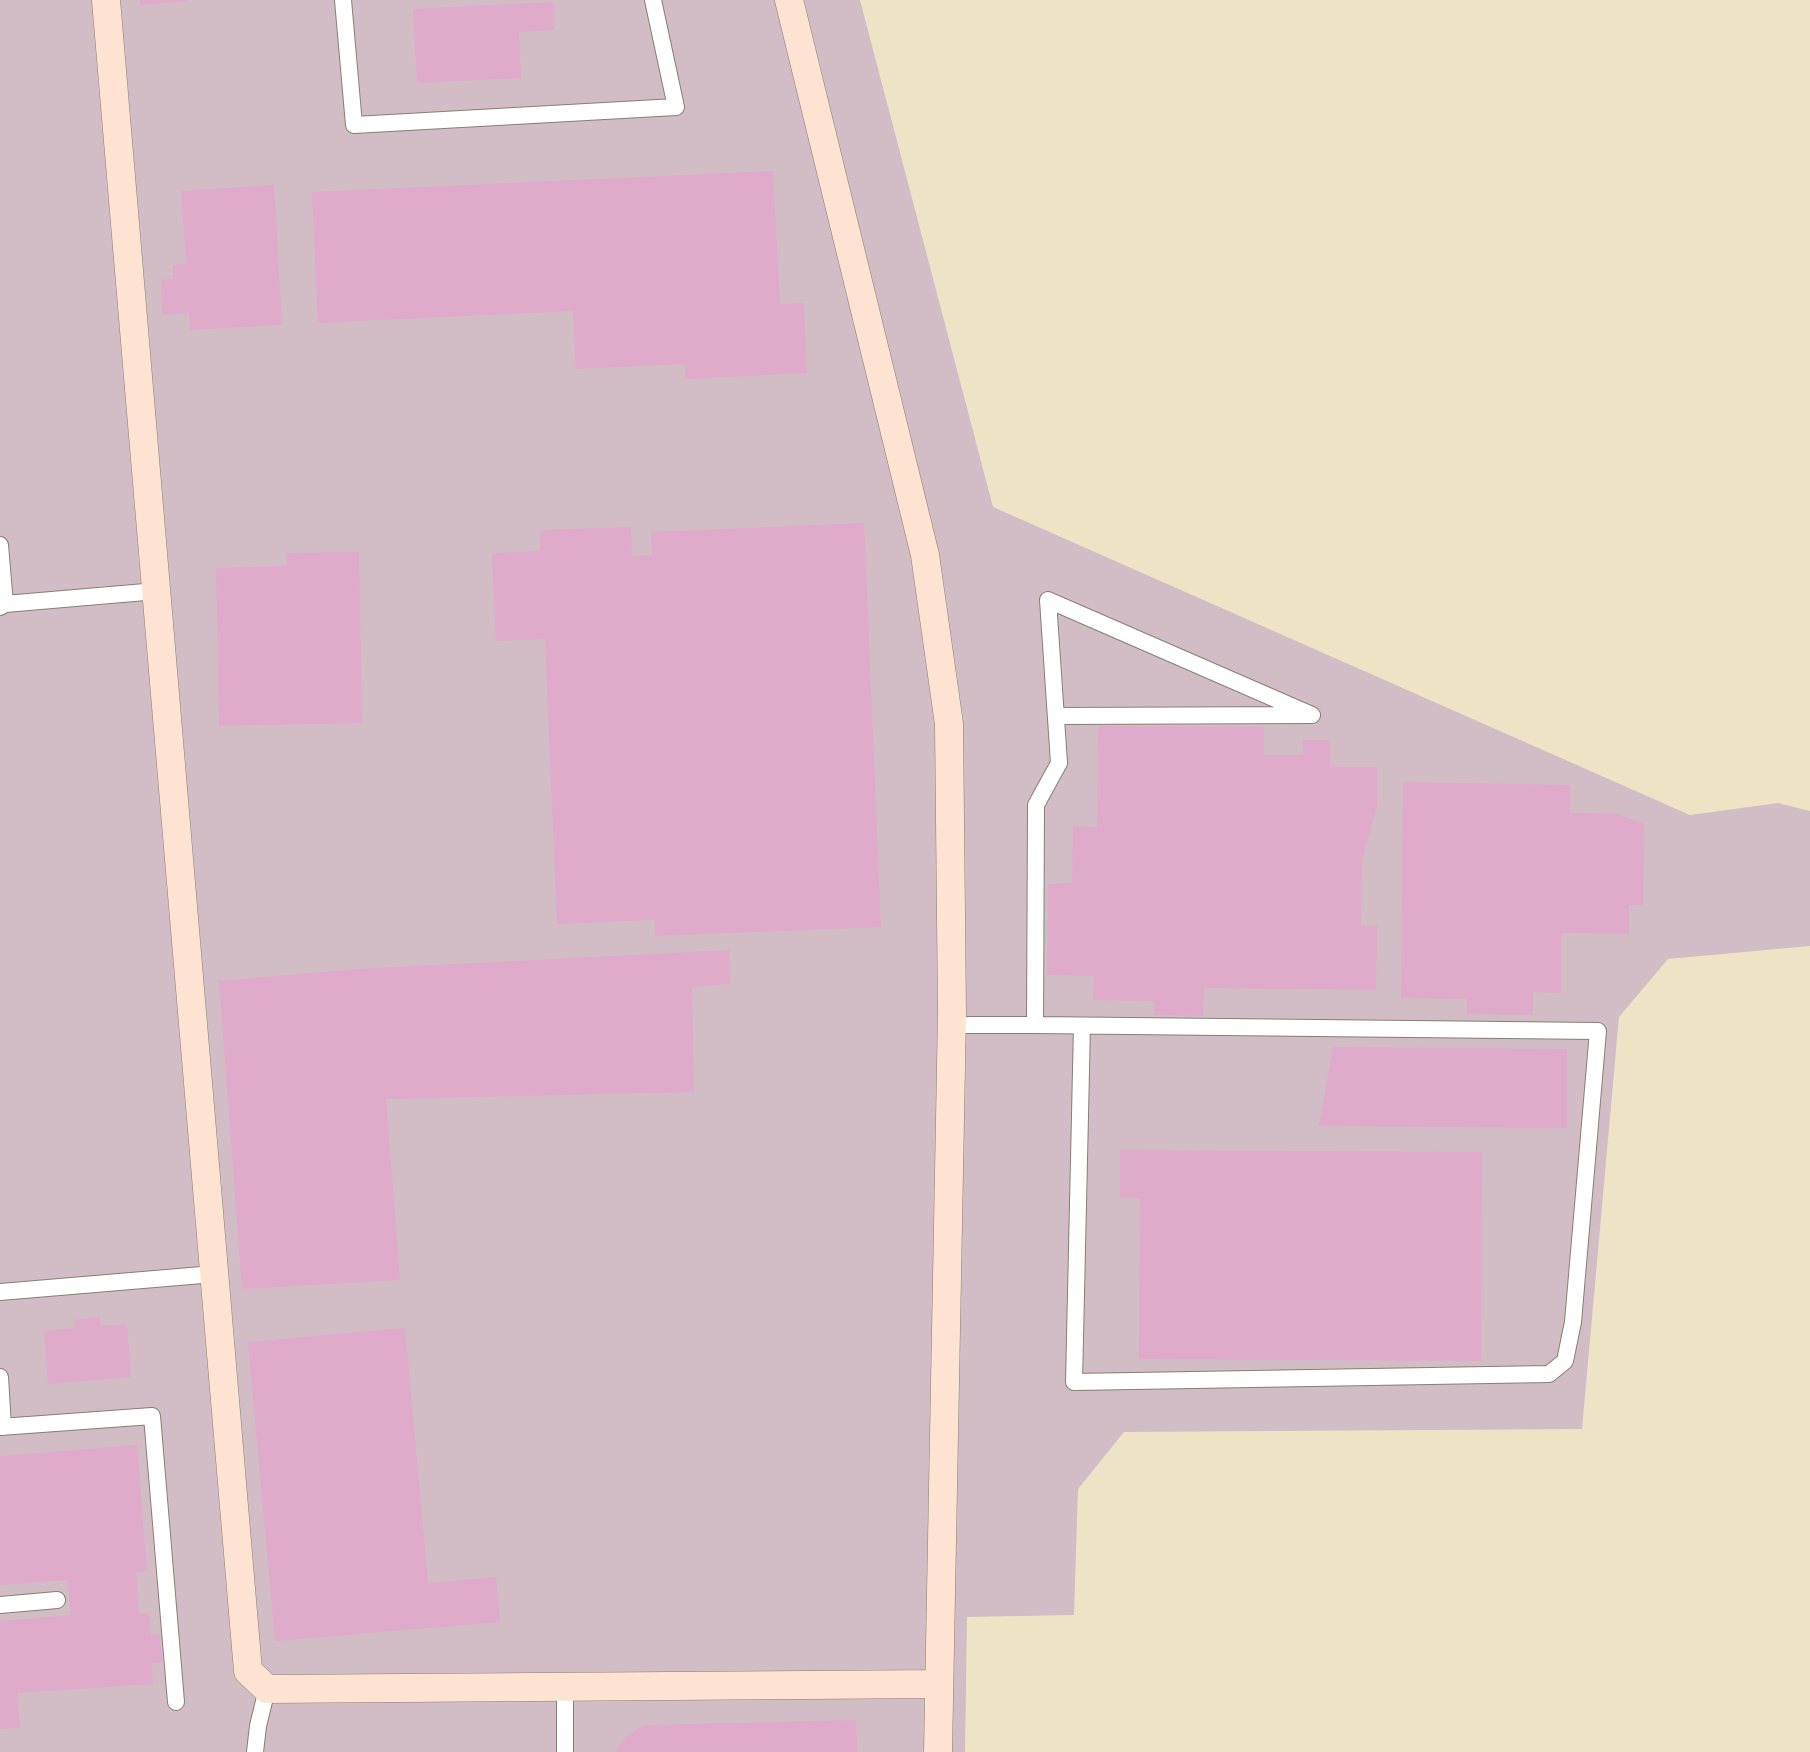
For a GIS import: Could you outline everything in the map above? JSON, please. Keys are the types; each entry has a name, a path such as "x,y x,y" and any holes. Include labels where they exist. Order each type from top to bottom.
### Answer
{"street":[{"path":"106,0 248,1671 267,1689 939,1684"},
{"path":"789,0 925,555 948,724 951,1025 938,1752"}],"lane":[{"path":"343,0 354,125 676,107 653,0"},
{"path":"0,545 3,606 157,591"},
{"path":"1035,1025 1036,804 1058,763 1048,600 1312,715 1056,716"},
{"path":"951,1025 1035,1025 1598,1031 1573,1322 1565,1361 1549,1374 1074,1382 1082,1026"},
{"path":"0,1292 214,1274"},
{"path":"0,1377 2,1427 152,1416 176,1702"},
{"path":"0,1605 57,1600"},
{"path":"565,1687 565,1752"},
{"path":"256,1752 258,1726 267,1689"}],"shaded area":[{"path":"0,0 860,0 993,507 1690,815 1778,803 1810,811 1810,946 1668,959 1619,1017 1582,1429 1124,1432 1078,1489 1074,1615 967,1617 965,1752 0,1752"}],"building":[{"path":"140,0 188,0 189,1 140,5"},
{"path":"553,2 554,30 519,32 521,78 417,83 413,9"},
{"path":"773,171 780,304 804,303 807,373 685,379 685,364 576,369 573,311 318,323 312,192"},
{"path":"274,185 282,325 190,330 189,313 162,315 161,280 173,279 173,265 186,264 181,191"},
{"path":"864,523 881,927 655,936 655,920 557,924 545,639 496,641 492,553 540,551 540,530 631,527 632,556 652,555 651,532"},
{"path":"359,552 362,723 219,726 216,568 287,566 286,553"},
{"path":"1098,726 1264,727 1264,755 1303,755 1303,740 1330,740 1330,767 1377,767 1377,806 1362,861 1361,926 1377,926 1376,990 1204,988 1203,1016 1154,1015 1154,1001 1093,1000 1094,976 1047,975 1048,884 1072,883 1073,826 1097,827"},
{"path":"1403,782 1570,785 1570,813 1618,814 1644,824 1643,905 1629,905 1629,934 1561,933 1561,993 1533,992 1533,1015 1467,1014 1467,999 1401,998"},
{"path":"729,950 730,984 692,987 694,1092 386,1099 400,1280 242,1289 219,981 358,969"},
{"path":"1333,1047 1567,1049 1567,1128 1319,1126"},
{"path":"1120,1150 1482,1152 1481,1361 1139,1359 1140,1198 1120,1198"},
{"path":"100,1317 101,1326 127,1324 131,1377 48,1384 44,1331 75,1328 74,1320"},
{"path":"405,1328 428,1583 496,1577 500,1622 275,1641 248,1342"},
{"path":"137,1445 147,1571 136,1572 139,1614 149,1613 151,1635 160,1634 162,1662 151,1663 153,1684 17,1693 20,1728 0,1729 0,1621 71,1615 67,1580 0,1585 0,1456"},
{"path":"856,1720 857,1752 615,1752 626,1737 644,1725"}]}
